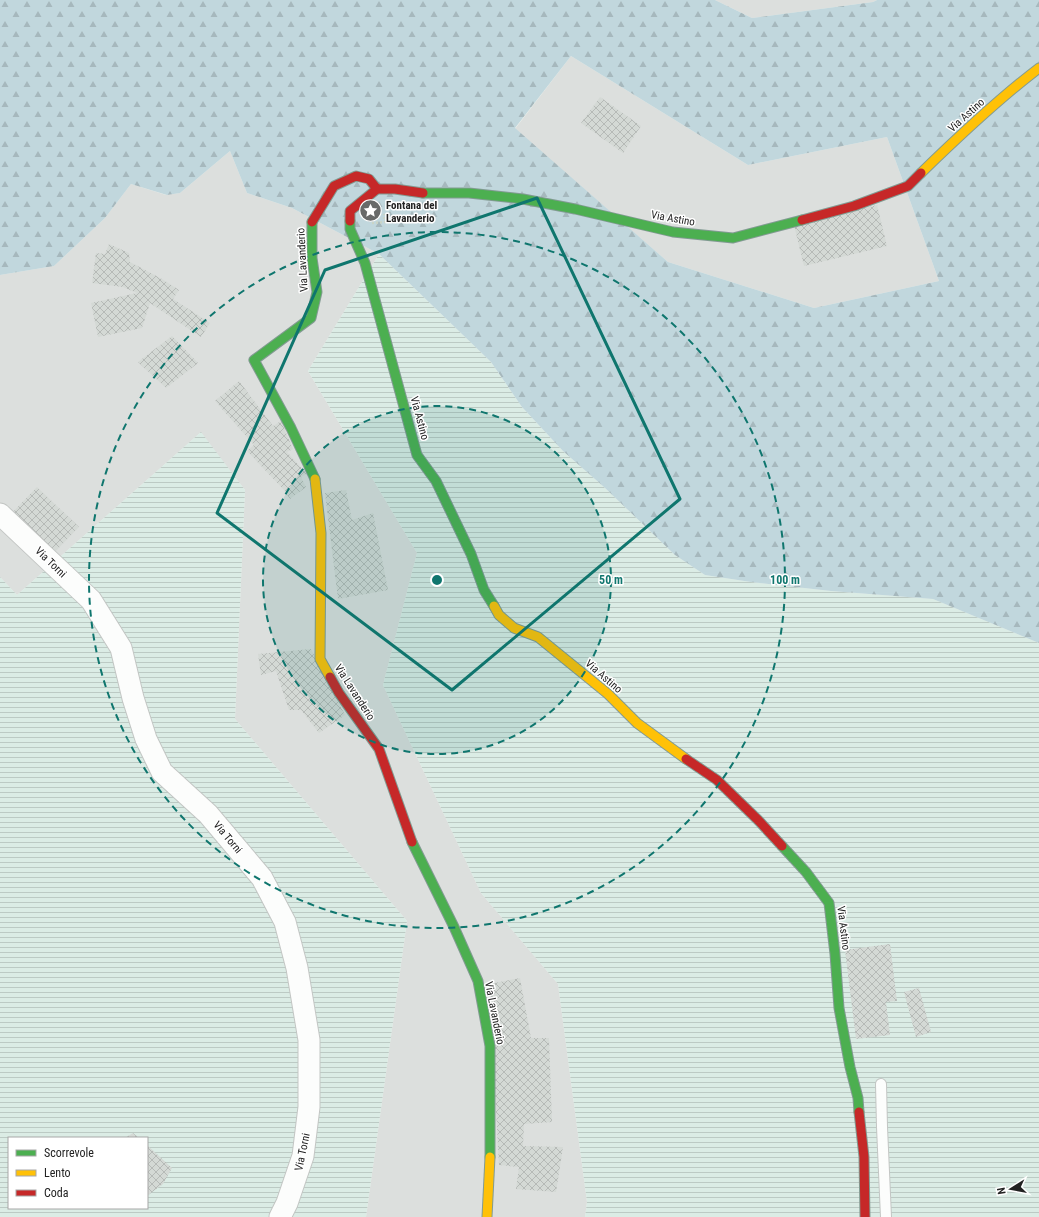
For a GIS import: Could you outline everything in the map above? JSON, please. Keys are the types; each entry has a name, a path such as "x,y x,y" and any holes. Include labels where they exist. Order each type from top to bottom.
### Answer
{"street":[{"name":"Via Astino","path":"865,1217 864,1157 858,1098 850,1067 839,1008 836,954 829,904 806,872 759,821 717,780 667,746 637,723 608,694 538,637 514,628 499,614 484,590 471,554 436,481 417,455 365,263 350,229 350,211 377,189 395,189 425,193 469,193 523,199 673,232 733,238 854,206 908,186 954,141 1019,83 1039,68"},
{"name":"Via Lavanderio","path":"377,189 369,179 356,176 334,186 312,222 312,258 317,292 311,318 254,360 291,428 315,478 321,533 320,659 339,693 380,749 412,839 478,981 490,1046 491,1137 487,1217"},
{"name":"Via Torni","path":"0,514 91,600 121,648 135,705 146,739 162,772 208,814 262,878 285,922 297,968 309,1040 309,1107 303,1156 287,1203 280,1217"}],"lane":[{"path":"881,1084 886,1217"}],"highlighted area":[{"path":"537,198 680,499 452,690 217,513 325,270"}],"shaded area":[{"path":"715,0 877,0 873,2 752,18"},
{"path":"571,56 748,165 887,137 939,281 814,308 668,262 515,129"},
{"path":"230,151 247,193 292,208 379,254 308,371 417,553 383,685 481,893 558,984 587,1202 585,1217 366,1217 407,921 235,719 245,490 200,433 17,595 0,577 0,275 54,266 105,218 131,184 166,195 180,193"},
{"path":"379,254 491,362 522,407 563,451 604,487 675,555 705,575 831,591 933,599 1039,643 1039,1217 585,1217 587,1202 558,984 481,893 383,685 417,553 308,371"},
{"path":"201,432 245,490 235,719 407,921 366,1217 0,1217 0,577 17,595"}],"green space":[{"path":"0,0 715,0 752,18 873,2 877,0 1039,0 1039,643 933,599 831,591 705,575 675,555 604,487 563,451 522,407 491,362 379,254 292,208 247,193 230,151 180,193 167,195 131,184 105,218 54,266 0,275","holes":["571,56 748,165 887,137 939,281 814,308 668,262 515,128"]}],"building":[{"path":"600,97 641,126 623,153 581,123"},
{"path":"877,205 887,246 804,266 794,225"},
{"path":"109,244 129,253 130,262 179,290 173,299 210,323 201,337 150,303 142,328 98,337 91,303 137,293 123,287 92,283 96,253 105,254"},
{"path":"172,336 198,363 166,388 138,362"},
{"path":"239,381 273,426 281,421 293,449 287,452 307,474 301,477 306,487 290,499 284,490 247,451 254,445 215,401"},
{"path":"37,487 79,527 52,555 10,515"},
{"path":"346,490 352,520 373,513 388,590 338,599 325,493"},
{"path":"311,649 345,715 319,733 301,710 289,710 276,671 261,675 258,654"},
{"path":"890,944 897,1001 886,1002 890,1035 856,1039 845,950"},
{"path":"520,978 531,1038 549,1038 552,1122 524,1124 523,1146 563,1147 556,1192 516,1189 519,1167 499,1165 489,984"},
{"path":"919,988 931,1032 916,1037 904,992"},
{"path":"133,1133 138,1137 127,1137"},
{"path":"148,1146 172,1168 163,1184 148,1195"}],"traffic: fast":[{"path":"423,193 469,193 523,199 575,209 673,232 733,238 802,220"},
{"path":"350,221 350,229 365,263 417,455 436,481 471,554 484,590 494,606"},
{"path":"312,222 312,258 317,292 311,318 254,360 291,428 315,479"},
{"path":"412,842 454,927 478,981 490,1046 490,1157"},
{"path":"782,846 806,872 829,903 839,1008 850,1067 858,1098 859,1112"}],"traffic: slow":[{"path":"921,173 978,119 1039,68"},
{"path":"315,479 321,533 320,659 330,677"},
{"path":"494,606 499,615 514,628 538,637 608,694 637,723 686,759"},
{"path":"487,1217 490,1157"}],"traffic: jam":[{"path":"802,220 854,206 908,186 921,173"},
{"path":"312,222 334,186 356,176 369,179 377,189"},
{"path":"350,221 350,211 377,189 395,189 423,193"},
{"path":"330,677 339,693 379,749 412,842"},
{"path":"686,759 717,780 782,846"},
{"path":"859,1112 864,1157 865,1217"}],"place":[{"name":"Fontana del Lavanderio","path":"371,211"}]}
